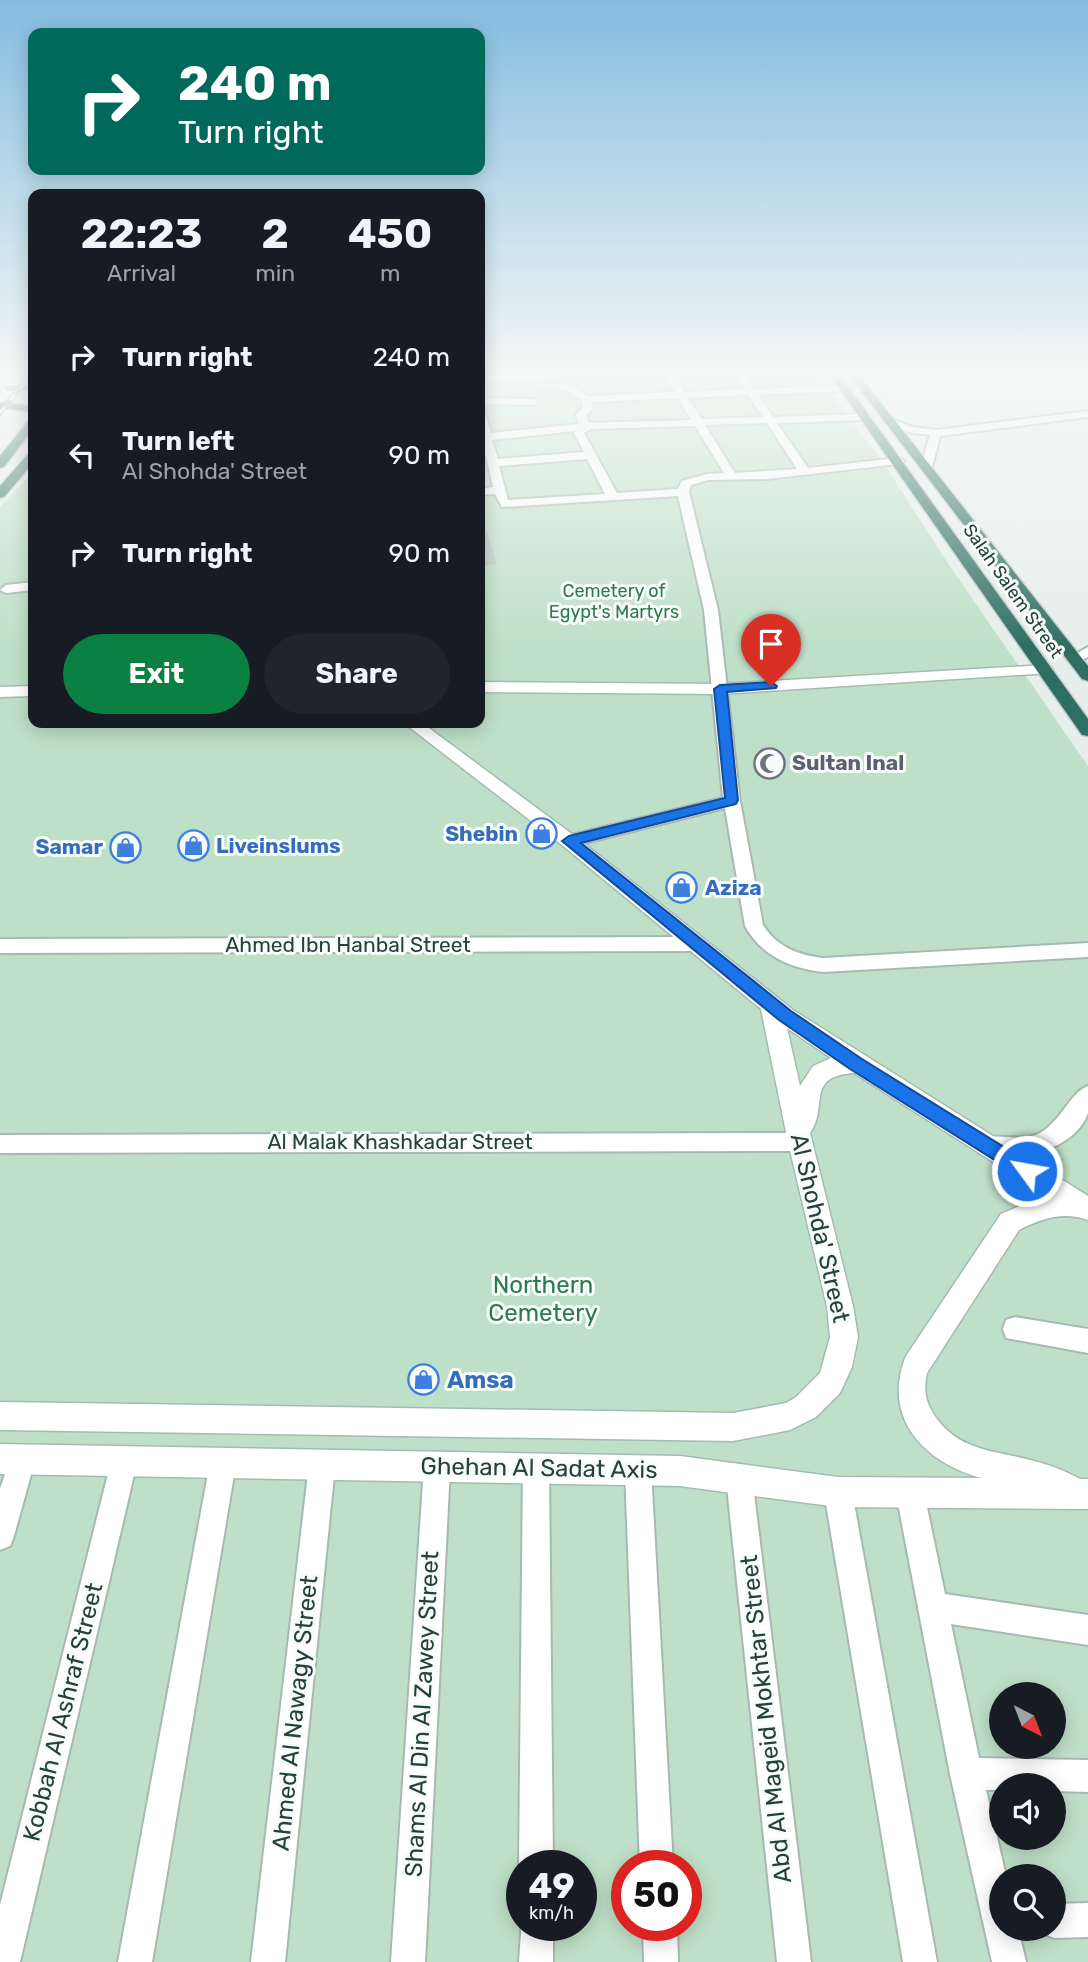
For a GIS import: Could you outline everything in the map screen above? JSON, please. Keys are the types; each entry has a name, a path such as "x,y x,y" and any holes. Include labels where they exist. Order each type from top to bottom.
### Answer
{"highway":[{"path":"0,494 27,463"},
{"name":"Salah Salem Street","path":"899,463 1088,731"},
{"name":"Salah Salem Street","path":"922,463 1088,676"}],"main road":[{"path":"485,687 720,689 1045,670"},
{"path":"0,692 28,691"},
{"path":"419,728 569,841 771,1005 856,1064 1087,1208"},
{"name":"Al Shohda' Street","path":"733,1427 790,1416 806,1407 830,1383 842,1353 844,1321 800,1142 771,1005"},
{"path":"800,1142 807,1088 812,1080 826,1069 856,1064"},
{"path":"1082,1493 1043,1477 991,1468 957,1455 931,1435 922,1424 910,1387 916,1366 1010,1223 1038,1208 1069,1205 1087,1208"},
{"name":"Ghehan Al Sadat Axis","path":"0,1416 733,1427"},
{"name":"Ghehan Al Sadat Axis","path":"11,1460 680,1471 838,1492 1082,1493"}],"street":[{"path":"490,463 506,504 683,492"},
{"path":"597,463 613,496"},
{"path":"722,463 730,476"},
{"path":"799,463 805,472"},
{"path":"785,475 885,463"},
{"path":"926,467 927,463"},
{"path":"880,469 809,477 785,475 698,478 686,483 683,492 711,610 732,800 751,919 757,933 770,947 789,958 811,964 834,965 1088,950"},
{"path":"485,492 500,490"},
{"path":"6,589 28,587"},
{"path":"1074,659 1088,651"},
{"path":"569,841 732,800"},
{"name":"Ahmed Ibn Hanbal Street","path":"0,946 696,944"},
{"path":"987,1146 1029,1146 1055,1136 1074,1119 1088,1096"},
{"name":"Al Malak Khashkadar Street","path":"0,1144 800,1142"},
{"path":"1015,1329 1088,1341"},
{"path":"0,1536 11,1460"},
{"name":"Kobbah Al Ashraf Street","path":"3,1962 124,1461"},
{"path":"135,1962 223,1463"},
{"name":"Ahmed Al Nawagy Street","path":"268,1962 321,1465"},
{"name":"Shams Al Din Al Zawey Street","path":"408,1962 437,1467"},
{"path":"536,1468 536,1850"},
{"path":"638,1470 656,1850"},
{"name":"Abd Al Mageid Mokhtar Street","path":"739,1477 794,1962"},
{"path":"838,1492 920,1962"},
{"path":"910,1493 966,1774 989,1873"},
{"path":"932,1607 1088,1630"},
{"path":"966,1774 1088,1776"},
{"path":"1066,1921 1088,1920"},
{"path":"536,1941 536,1962"},
{"path":"660,1941 661,1962"},
{"path":"1005,1941 1009,1962"}],"green space":[{"name":"Northern Cemetery","path":"485,463 883,463 945,559 1088,766 1088,1962 0,1962 0,507 28,477 28,728 485,728"}],"building":[{"path":"485,528 495,563 485,564"}],"place":[{"name":"Sultan Inal","path":"769,763"},
{"name":"Shebin","path":"541,834"},
{"name":"Liveinslums","path":"193,846"},
{"name":"Samar","path":"126,847"},
{"name":"Aziza","path":"682,888"},
{"name":"Amsa","path":"424,1380"}],"route":[{"path":"771,686 720,689 732,800 569,841 785,1016 856,1064 1027,1171"}],"park label":[{"name":"Cemetery of Egypt's Martyrs","path":"614,601"}]}
